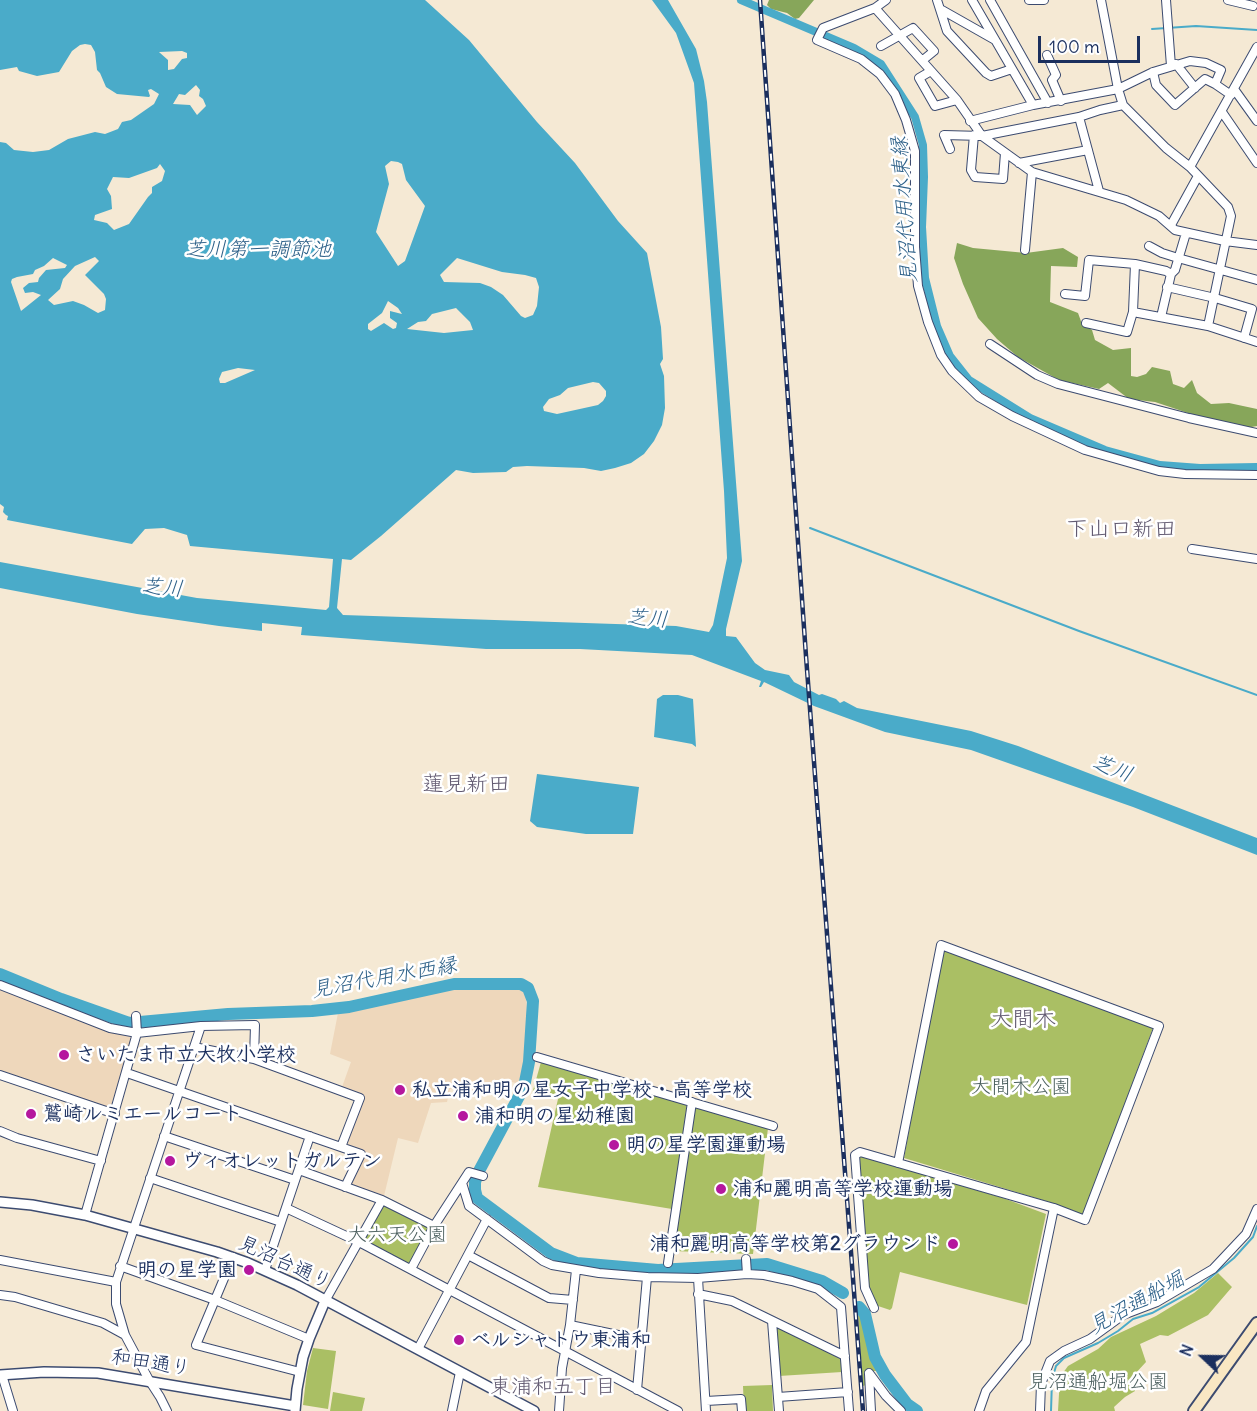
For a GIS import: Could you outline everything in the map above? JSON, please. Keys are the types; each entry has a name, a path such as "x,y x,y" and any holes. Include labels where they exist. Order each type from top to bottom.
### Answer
{"main road":[{"path":"1194,1411 1257,1323"}],"street":[{"path":"886,0 875,8 836,21 822,29 817,40 861,59 880,74 895,94 906,120 915,151 915,247 918,286 928,322 941,355 952,371 967,387 993,405 1067,442 1118,460 1169,472 1257,475"},
{"path":"937,0 947,31 986,74 991,76 1012,69"},
{"path":"972,0 1033,105"},
{"path":"990,0 1048,103"},
{"path":"1029,0 1044,0"},
{"path":"1101,0 1123,105 1198,176 1228,207 1231,216 1208,326"},
{"path":"1166,0 1174,65 1195,88"},
{"path":"1228,0 1253,6"},
{"path":"875,8 957,100 978,136 1032,172 1099,191 1147,210 1176,230 1225,241 1257,245"},
{"path":"942,10 996,40"},
{"path":"881,46 912,28 934,51 923,60"},
{"path":"1190,168 1257,47"},
{"path":"1006,57 1020,52"},
{"path":"1047,56 1056,75 1052,80 1061,101"},
{"path":"970,121 1033,105 1118,89 1153,72 1190,61 1206,63 1221,70 1215,84"},
{"path":"931,71 919,78 935,106 957,100"},
{"path":"1153,72 1156,85 1175,105 1205,79 1232,92 1257,121"},
{"path":"950,149 944,135 978,136 1079,117 1123,105"},
{"path":"1222,112 1256,160"},
{"path":"1079,117 1099,191"},
{"path":"978,136 971,170 975,177 1003,179 1005,153"},
{"path":"1020,163 1088,150"},
{"path":"1025,250 1032,172"},
{"path":"1171,225 1198,176"},
{"path":"1161,317 1171,274 1186,233"},
{"path":"1149,246 1162,253 1219,271 1257,280"},
{"path":"1065,294 1085,296 1089,260 1135,264 1171,274"},
{"path":"1086,323 1127,332 1133,312 1135,264"},
{"path":"1167,288 1215,298 1252,309 1245,338"},
{"path":"1133,312 1208,326 1257,342"},
{"path":"990,344 1037,375 1058,384 1189,418 1257,432"},
{"path":"1192,549 1256,556"},
{"path":"874,1308 865,1288 855,1155 860,1152 898,1163 1054,1208 1085,1220 1159,1026 941,945 898,1163"},
{"path":"0,984 110,1028 255,1025 254,1059"},
{"path":"85,1215 127,1073 137,1029 136,1016"},
{"path":"167,1411 125,1335 116,1304 116,1282 201,1026"},
{"path":"194,1047 254,1059 360,1098 341,1147"},
{"path":"537,1057 773,1126"},
{"path":"127,1073 361,1154 345,1187"},
{"path":"0,1076 115,1114"},
{"path":"668,1263 692,1102"},
{"path":"0,1131 17,1138 101,1161"},
{"path":"164,1136 295,1180"},
{"path":"265,1270 310,1136"},
{"path":"299,1170 382,1200 434,1226"},
{"path":"411,1269 434,1226 470,1172 483,1176"},
{"path":"150,1178 281,1222"},
{"path":"462,1183 469,1206 543,1261 552,1265 576,1270 647,1276 698,1278 764,1275 818,1289 841,1307 849,1411"},
{"path":"295,1408 300,1372 309,1339 325,1301 382,1200"},
{"name":"見沼台通り","path":"0,1202 32,1205 85,1215 233,1257 265,1270 534,1411"},
{"path":"286,1208 359,1242 450,1289 678,1411"},
{"path":"979,1411 986,1391 1026,1342 1054,1208"},
{"path":"1040,1411 1041,1384 1050,1361 1064,1351 1090,1339 1123,1315 1157,1302 1213,1269 1246,1234 1257,1209"},
{"path":"417,1349 487,1219"},
{"path":"468,1255 549,1298 573,1300"},
{"path":"233,1257 196,1345 300,1372"},
{"path":"746,1259 747,1274"},
{"path":"0,1260 116,1282"},
{"path":"120,1266 215,1300 309,1339"},
{"path":"559,1411 562,1368 570,1325 576,1270"},
{"path":"637,1390 647,1276"},
{"path":"698,1278 706,1411"},
{"path":"698,1294 732,1301 845,1356"},
{"path":"0,1296 15,1297 103,1323 125,1335"},
{"path":"772,1321 779,1411"},
{"path":"570,1325 642,1340"},
{"name":"和田通り","path":"1,1375 44,1372 98,1373 149,1380 295,1408"},
{"path":"452,1411 460,1372"},
{"path":"871,1411 869,1373 886,1396 901,1411"},
{"path":"1,1375 13,1411"},
{"path":"778,1397 848,1392"},
{"path":"705,1401 741,1399 742,1411"}],"shaded area":[{"name":"私立浦和明の星女子中学校・高等学校","path":"464,986 516,987 526,994 528,1037 519,1084 512,1082 503,1092 496,1094 450,1089 447,1102 431,1103 418,1143 398,1138 384,1196 352,1186 365,1152 347,1147 346,1144 364,1095 342,1087 351,1062 330,1054 338,1013"},
{"name":"さいたま市立大牧小学校","path":"0,987 108,1031 132,1034 113,1109 110,1110 0,1073"}],"green space":[{"path":"769,0 814,0 799,18 795,19 787,13 771,9 767,5"},
{"path":"957,243 973,248 1026,253 1063,248 1078,257 1077,267 1051,266 1050,302 1078,313 1082,324 1092,330 1095,340 1113,350 1131,348 1131,376 1146,374 1152,367 1170,371 1173,384 1184,388 1192,380 1197,393 1211,404 1229,403 1257,409 1257,426 1246,428 1203,418 1155,402 1129,399 1108,383 1099,389 1059,380 1018,357 978,318 954,258"},
{"name":"大間木公園","path":"943,948 1153,1028 1083,1215 1049,1202 904,1158"},
{"name":"明の星学園運動場","path":"541,1062 687,1104 672,1209 538,1187 558,1099 532,1094"},
{"name":"浦和麗明高等学校運動場","path":"694,1106 768,1128 753,1254 673,1251"},
{"name":"浦和麗明高等学校第2グラウンド","path":"861,1156 1003,1198 1046,1214 1027,1305 900,1272 892,1308 890,1310 875,1305 868,1284 859,1158"},
{"name":"大六天公園","path":"385,1204 428,1226 430,1230 411,1264 408,1265 364,1240 381,1205"},
{"name":"見沼通船堀公園","path":"1218,1273 1232,1287 1208,1315 1168,1336 1160,1335 1140,1344 1146,1362 1134,1375 1135,1391 1114,1407 1115,1411 1058,1411 1060,1377 1068,1366 1098,1349 1111,1337 1156,1316 1194,1293"},
{"path":"858,1315 861,1317 868,1348 877,1371 866,1371 866,1385 863,1386"},
{"path":"779,1327 842,1360 842,1372 779,1376 775,1329"},
{"path":"313,1348 336,1351 328,1409 303,1405 307,1371"},
{"path":"772,1385 773,1411 744,1411 743,1386"},
{"path":"333,1392 365,1398 362,1411 330,1411"}],"water":[{"name":"芝川第一調節池","path":"0,0 425,0 469,40 537,122 575,163 618,221 647,253 661,327 663,359 660,364 664,376 665,408 662,425 644,454 631,463 615,468 601,471 584,468 527,466 513,467 506,472 473,473 456,470 351,560 342,559 337,608 343,615 676,626 709,632 713,625 727,558 724,491 694,83 676,33 652,0 668,0 696,49 707,102 742,561 726,636 736,637 755,663 765,670 789,675 794,682 819,695 836,699 840,703 844,701 857,708 971,731 1018,746 1257,838 1257,855 1133,807 971,750 885,732 814,706 764,682 759,687 761,681 692,655 580,649 486,649 301,635 302,627 262,623 262,631 219,626 137,614 0,588 0,562 197,598 326,610 329,607 333,559 190,546 187,535 164,528 145,529 132,544 7,520 8,516 3,512 4,507 0,504 0,142 6,143 14,150 33,152 49,150 68,139 95,132 105,134 118,129 122,122 131,120 154,104 159,94 151,89 148,90 149,97 117,94 106,87 97,70 95,52 91,45 85,44 72,51 59,72 37,76 19,71 17,67 0,70","holes":["182,51 187,53 187,58 182,59 174,69 168,70 168,60 159,52","196,85 200,90 199,96 206,106 197,115 190,105 173,104 179,94 185,95","391,161 398,162 402,164 406,180 425,206 405,261 398,266 376,232 389,184 385,166","160,164 165,171 162,181 152,187 152,193 129,224 114,230 107,223 94,220 95,215 112,209 111,196 107,189 113,177 129,178 157,168","95,257 99,261 85,275 104,294 105,310 98,313 73,301 54,305 48,300 60,289 63,279 75,266","53,258 67,265 65,268 46,270 38,282 29,283 23,288 25,293 33,292 41,295 21,311 11,282 17,277 33,274 35,270","457,258 502,272 536,278 539,287 537,306 533,315 525,318 521,316 503,295 480,283 444,282 440,275","388,301 402,314 390,311 390,318 397,323 396,328 393,329 384,323 371,331 368,329 368,324 382,313","456,308 470,322 473,330 444,333 407,329 418,322 426,321 432,314","238,368 255,370 225,383 220,383 222,372","593,382 599,383 606,391 606,396 598,405 557,414 544,411 543,407 549,399 560,395 568,388"]},
{"path":"663,695 678,695 693,699 696,747 692,744 654,737 657,699"},
{"path":"537,774 639,787 633,834 586,834 537,827 530,821"}],"waterway":[{"name":"見沼代用水東縁","path":"741,0 854,48 881,64 915,117 923,145 922,227 925,278 937,326 950,356 969,380 1030,418 1105,450 1160,465 1200,468 1257,467"},
{"path":"1152,29 1196,26 1257,30"},
{"path":"810,528 1079,631 1257,695"},
{"name":"見沼代用水西縁","path":"0,974 129,1023 349,1007 454,984 521,984 528,988 533,1001 529,1062 524,1087 479,1171 475,1182 477,1198 551,1253 577,1263 658,1270 767,1264 822,1281 843,1293"},
{"name":"見沼通船堀","path":"1051,1411 1052,1380 1056,1366 1064,1358 1098,1343 1133,1319 1152,1313 1199,1287 1234,1258 1253,1237 1257,1226"},
{"name":"見沼代用水西縁","path":"859,1307 865,1314 875,1357 885,1375 907,1404 917,1411"}],"railway":[{"path":"760,0 806,656 863,1411"}],"place":[{"name":"さいたま市立大牧小学校","path":"64,1055"},
{"name":"私立浦和明の星女子中学校・高等学校","path":"400,1090"},
{"name":"鷲崎ルミエールコート","path":"31,1114"},
{"name":"浦和明の星幼稚園","path":"463,1116"},
{"name":"明の星学園運動場","path":"614,1145"},
{"name":"ヴィオレットガルテン","path":"170,1161"},
{"name":"浦和麗明高等学校運動場","path":"721,1189"},
{"name":"浦和麗明高等学校第2グラウンド","path":"953,1244"},
{"name":"明の星学園","path":"249,1270"},
{"name":"ベルシャトウ東浦和","path":"459,1340"}],"district":[{"name":"下山口新田","path":"1121,530"},
{"name":"蓮見新田","path":"466,785"},
{"name":"大間木","path":"1023,1020"},
{"name":"東浦和五丁目","path":"553,1387"}],"water label":[{"name":"芝川","path":"162,588"},
{"name":"芝川","path":"647,619"},
{"name":"芝川","path":"1112,769"}]}
